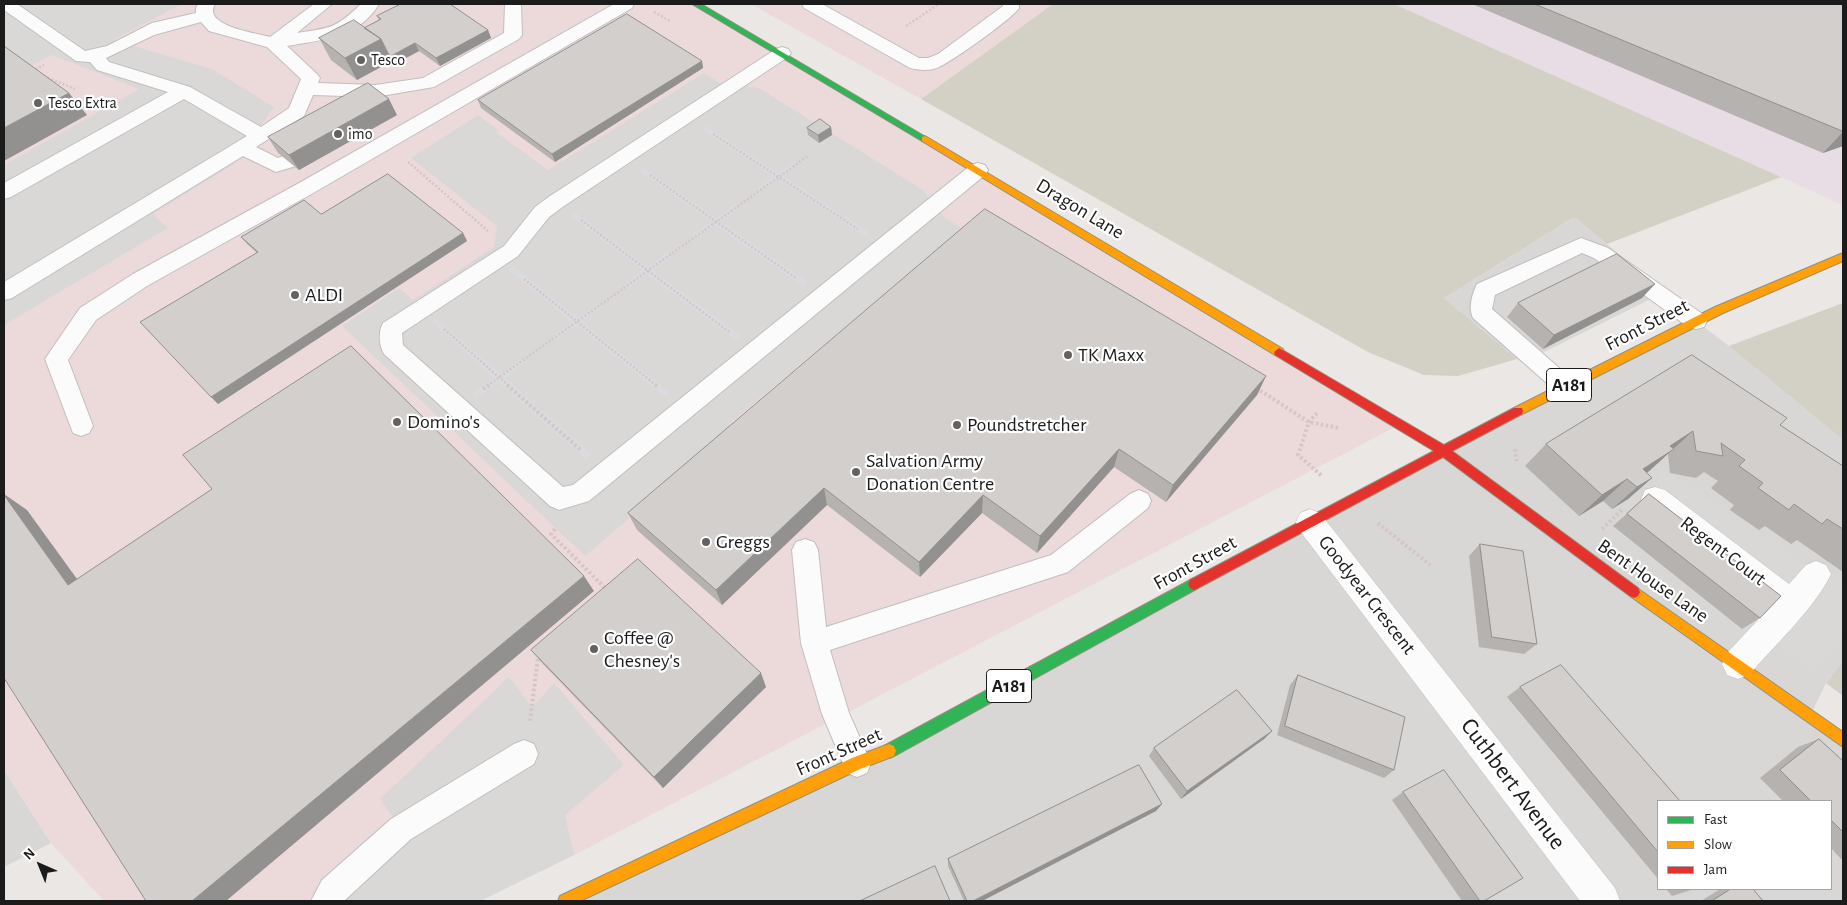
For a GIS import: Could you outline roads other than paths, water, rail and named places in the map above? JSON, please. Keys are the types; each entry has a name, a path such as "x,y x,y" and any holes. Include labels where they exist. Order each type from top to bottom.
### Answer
{"street":[{"name":"Dragon Lane","path":"696,4 978,170 1442,450"},
{"name":"Front Street","path":"565,901 857,763 888,751 1442,450 1696,322 1794,276 1843,257"},
{"name":"Bent House Lane","path":"1442,450 1578,552 1843,740"},
{"name":"Regent Court","path":"1655,499 1792,604"},
{"name":"Goodyear Crescent","path":"1310,522 1424,667"},
{"path":"1738,664 1792,604 1816,574"},
{"name":"Cuthbert Avenue","path":"1424,667 1602,901"}],"lane":[{"path":"6,4 82,57 96,57 110,53 157,27 206,10 215,28 273,43 336,32 351,23 371,4"},
{"path":"273,43 324,4"},
{"path":"386,106 513,35 513,4"},
{"path":"81,426 56,359 88,314 140,280 317,182 626,4"},
{"path":"810,4 916,64 931,64 944,58 1010,8 1011,4"},
{"path":"4,292 262,136 297,112 311,78 273,43"},
{"path":"782,53 557,201 542,212 505,255 391,329 392,348 559,499 580,494 607,473 978,170"},
{"path":"96,57 103,66 184,91 262,136"},
{"path":"306,89 376,91 428,83"},
{"path":"4,192 184,91"},
{"path":"242,148 276,165 289,162"},
{"path":"1566,387 1481,312 1485,290 1581,245 1601,254 1696,322"},
{"path":"814,643 1059,564 1139,500"},
{"path":"805,550 814,643 836,714 857,763"},
{"path":"326,901 333,891 401,829 524,754"}],"place":[{"name":"Tesco","path":"361,60"},
{"name":"Tesco Extra","path":"38,103"},
{"name":"imo","path":"338,134"},
{"name":"ALDI","path":"295,295"},
{"name":"TK Maxx","path":"1068,355"},
{"name":"Domino's","path":"397,422"},
{"name":"Poundstretcher","path":"957,425"},
{"name":"Salvation Army Donation Centre","path":"856,472"},
{"name":"Greggs","path":"706,542"},
{"name":"Coffee @ Chesney's","path":"594,649"}]}
